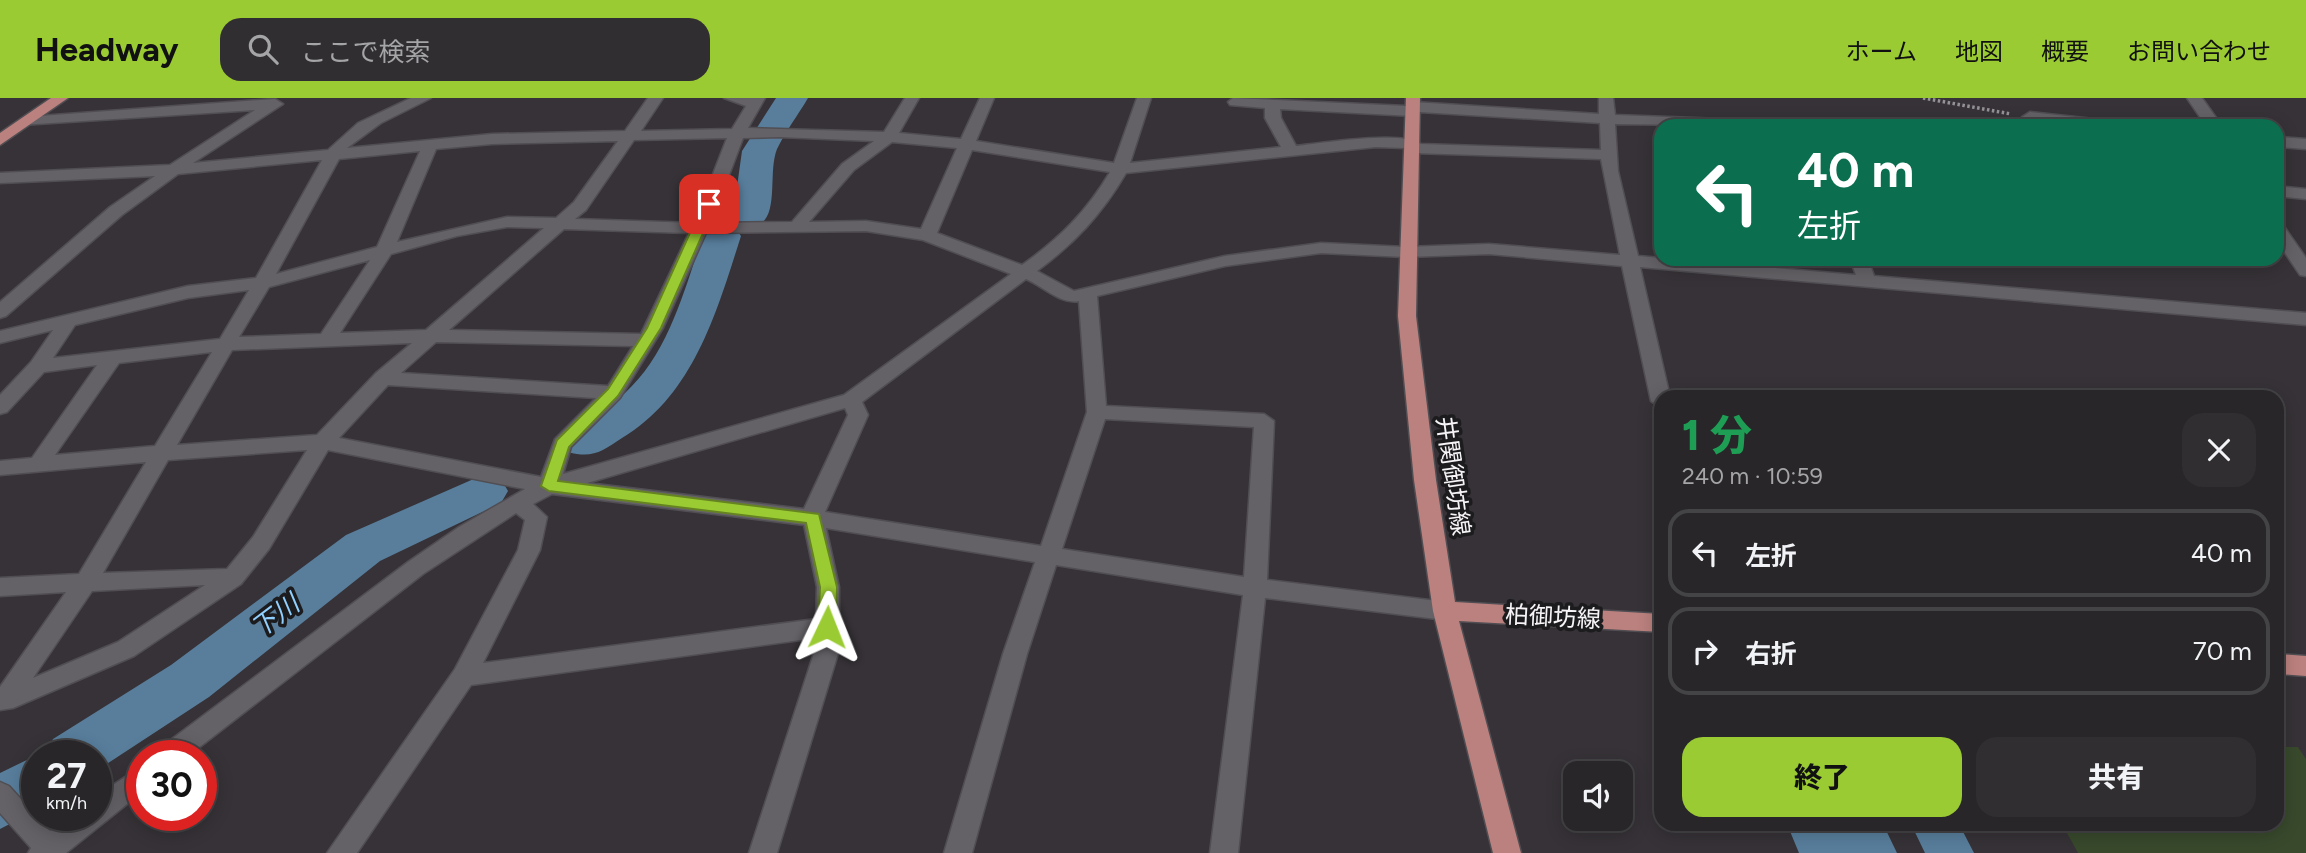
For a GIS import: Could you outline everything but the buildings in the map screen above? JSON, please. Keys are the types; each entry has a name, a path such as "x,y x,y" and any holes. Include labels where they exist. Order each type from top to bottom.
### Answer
{"main road":[{"path":"3,136 61,98"},
{"name":"井関御坊線","path":"1413,105 1406,252 1407,316 1425,480 1445,611 1507,853"},
{"name":"柏御坊線","path":"1445,611 1654,623"},
{"path":"2284,664 2306,666"}],"street":[{"path":"2,703 85,583 262,283 334,153 347,137 390,111 409,101 425,98"},
{"path":"2,703 126,649 233,578 261,543 323,442 383,378 579,206 656,98"},
{"path":"549,486 562,444 613,393 646,340 746,133 757,101 732,98"},
{"path":"797,229 802,218 848,167 889,137 912,98"},
{"path":"927,235 987,98"},
{"path":"190,740 379,595 484,519 516,502 549,486 851,400 1064,243 1100,203 1120,169 1143,98"},
{"path":"1606,98 1610,171 1659,390"},
{"path":"2194,98 2209,119"},
{"path":"26,122 277,101"},
{"path":"0,312 116,211 172,170 277,101"},
{"path":"1235,102 1413,105 1654,121"},
{"path":"1272,103 1273,118 1291,151"},
{"path":"0,178 172,170 492,139 780,132 965,144 1120,169 1376,142 1611,155"},
{"path":"2284,142 2306,144"},
{"path":"326,341 384,251 430,145"},
{"path":"2284,192 2306,194"},
{"path":"0,337 188,292 262,283 456,231 507,222 700,228 797,229 866,226 927,235 1049,282 1071,297 1225,261 1321,248 1406,252 1489,249 1654,262"},
{"path":"2284,239 2306,242"},
{"path":"2284,243 2306,271"},
{"path":"1695,266 2306,319"},
{"path":"1861,266 1867,282"},
{"path":"957,853 1015,654 1051,556 1097,412 1088,294"},
{"path":"0,407 38,366 68,322"},
{"path":"38,366 225,344 431,337 646,340"},
{"path":"38,465 112,358"},
{"path":"383,378 613,393"},
{"path":"763,853 827,650 828,587 813,518 816,502 858,415 851,400"},
{"path":"1097,412 1264,421 1255,588 1224,853"},
{"path":"0,468 323,442 549,486 813,518 1255,588 1445,611"},
{"path":"341,853 464,676 529,550 536,517 516,502"},
{"path":"0,587 206,576 233,578"},
{"path":"464,676 827,627"},
{"path":"112,800 126,789"},
{"path":"0,794 48,852 74,831"}],"path":[{"path":"1923,98 2018,119"}],"green space":[{"path":"2284,747 2298,747 2306,759 2306,853 2078,853 2066,831 2284,831"}],"water":[{"path":"1790,831 1886,831 1897,853 1799,853"},
{"path":"1914,831 1963,831 1974,853 1925,853"}],"waterway":[{"name":"下川","path":"744,218 752,212 759,151 792,98"},
{"name":"下川","path":"584,441 616,422 641,402 661,380 689,329 722,236"},
{"name":"下川","path":"98,740 190,681 363,548 485,491"},
{"name":"下川","path":"0,803 21,790"}],"route":[{"path":"709,204 654,328 613,393 562,444 549,486 813,518 828,587 827,627"}]}
